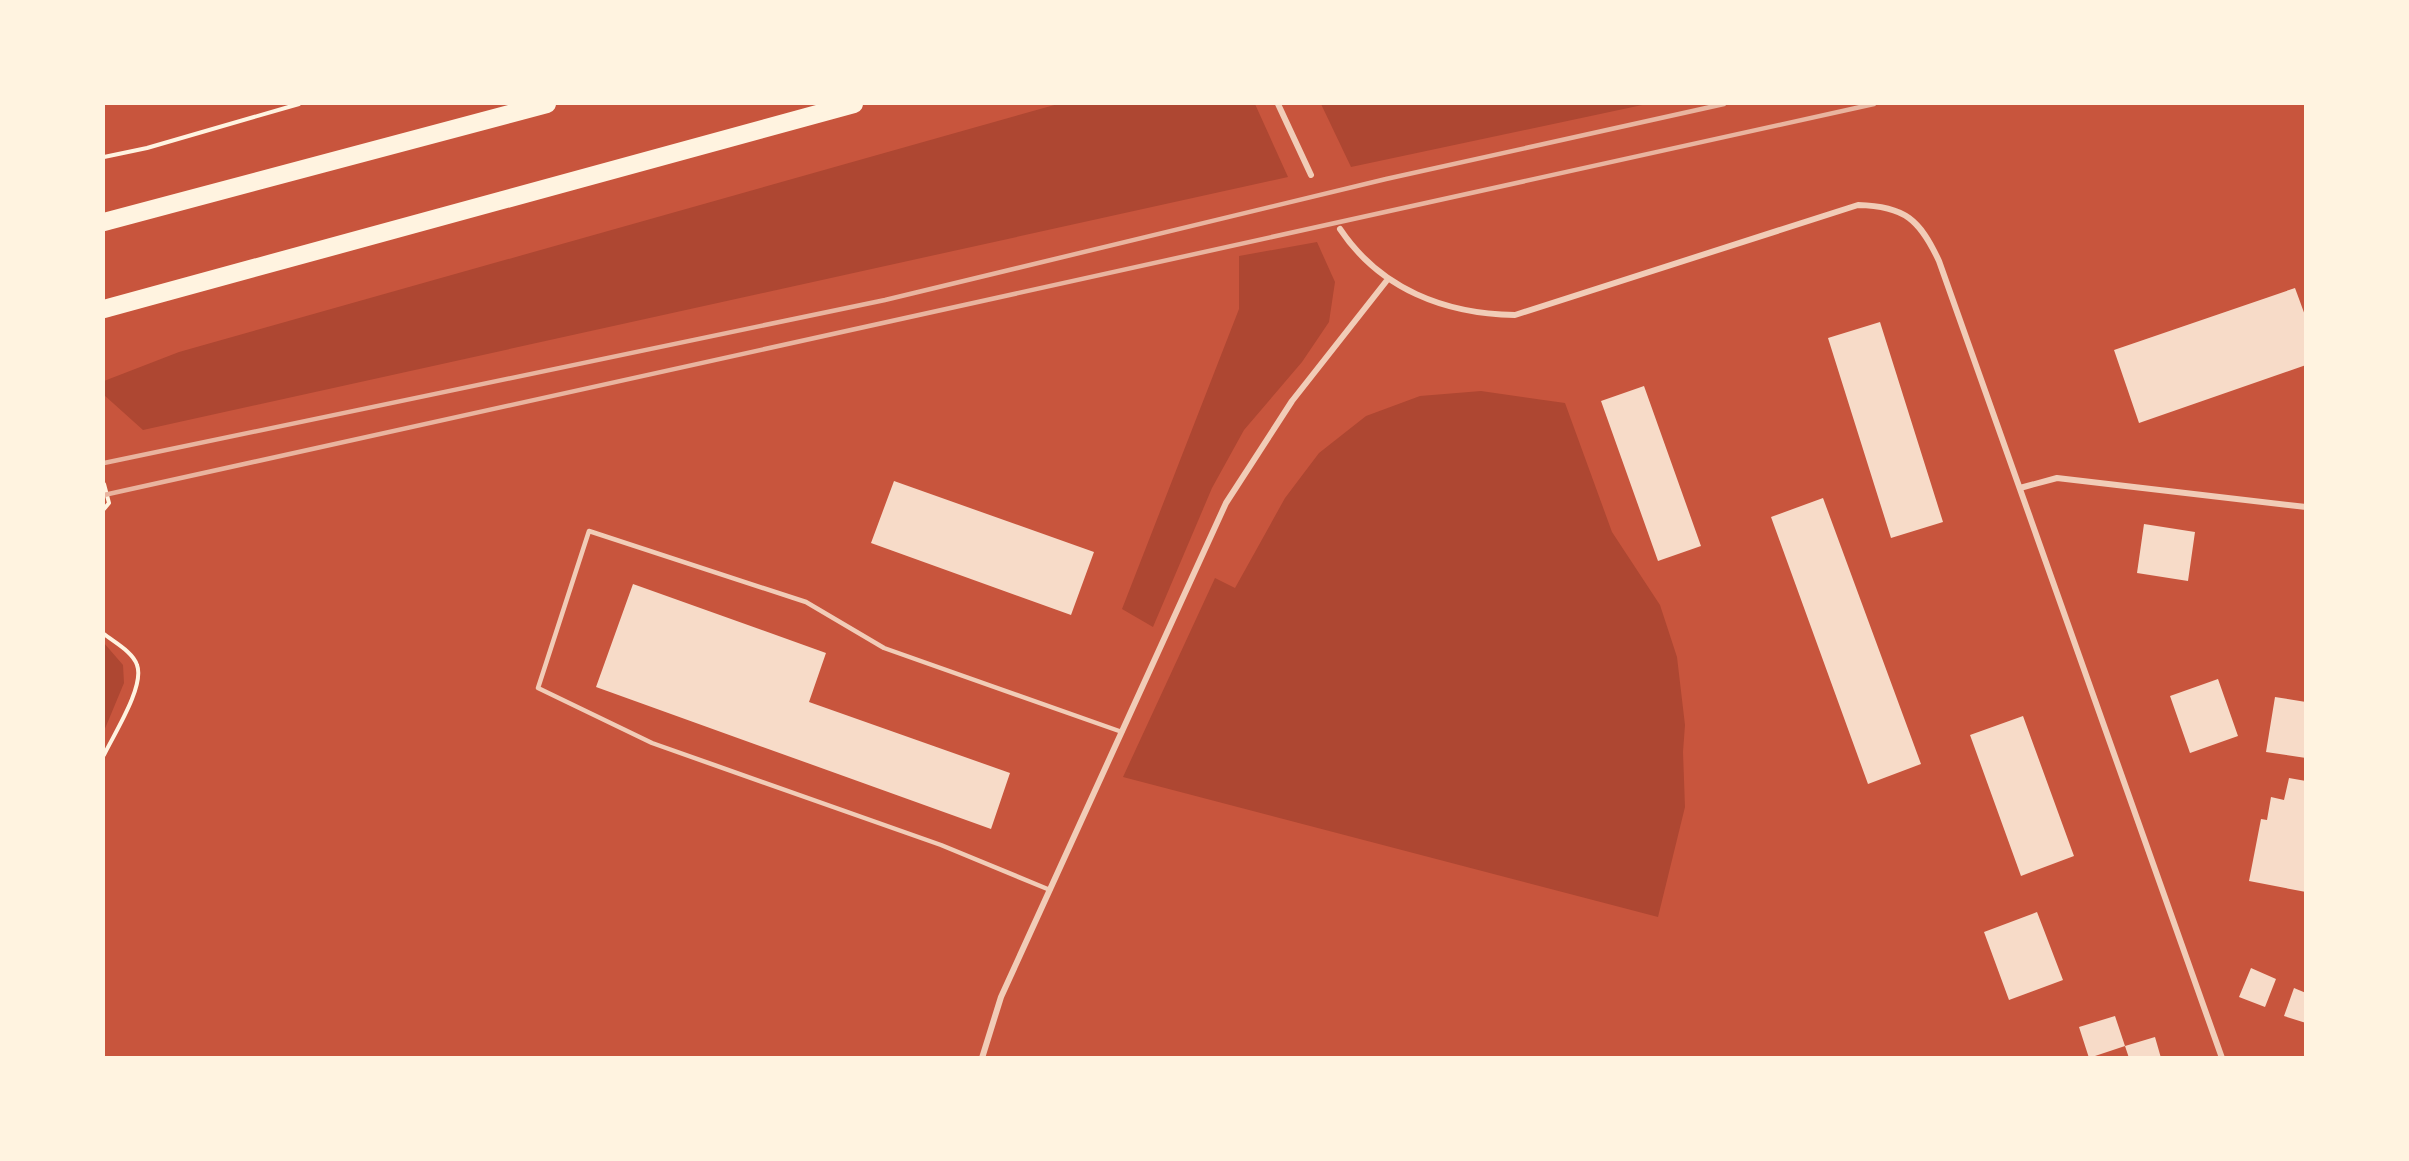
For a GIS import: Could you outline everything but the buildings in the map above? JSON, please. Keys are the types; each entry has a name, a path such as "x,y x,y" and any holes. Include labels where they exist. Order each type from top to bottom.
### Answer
{"highway":[{"path":"104,222 547,104"},
{"path":"104,309 854,104"}],"street":[{"path":"1278,104 1311,175"},
{"path":"1340,229 1365,262 1388,279 1421,296 1459,309 1486,315 1515,315 1858,206 1884,206 1907,217 1926,232 1940,261 2222,1058"},
{"path":"982,1058 1001,997 1226,504 1292,401 1388,279"},
{"path":"2020,488 2057,478 2306,507"}],"lane":[{"path":"1050,890 941,845 652,743 538,688 588,531 806,602 884,648 1122,732"}],"path":[{"path":"104,158 147,148 299,104"},
{"path":"104,484 109,503 104,508"},
{"path":"104,634 121,646 137,664 139,682 104,755"}],"shaded area":[{"path":"1058,104 1255,104 1288,177 143,430 104,395 104,381 179,352"},
{"path":"1321,104 1647,104 1351,167"},
{"path":"1317,242 1335,282 1329,322 1302,362 1244,430 1212,488 1153,627 1122,609 1239,309 1239,256"},
{"path":"1481,391 1565,403 1612,532 1660,605 1677,657 1685,725 1683,752 1685,807 1658,917 1123,777 1215,578 1235,588 1285,498 1319,453 1366,416 1420,396"},
{"path":"104,643 123,665 124,683 104,731"}],"railway":[{"path":"104,463 885,300 1386,179 1724,104"},
{"path":"104,495 1874,104"}]}
